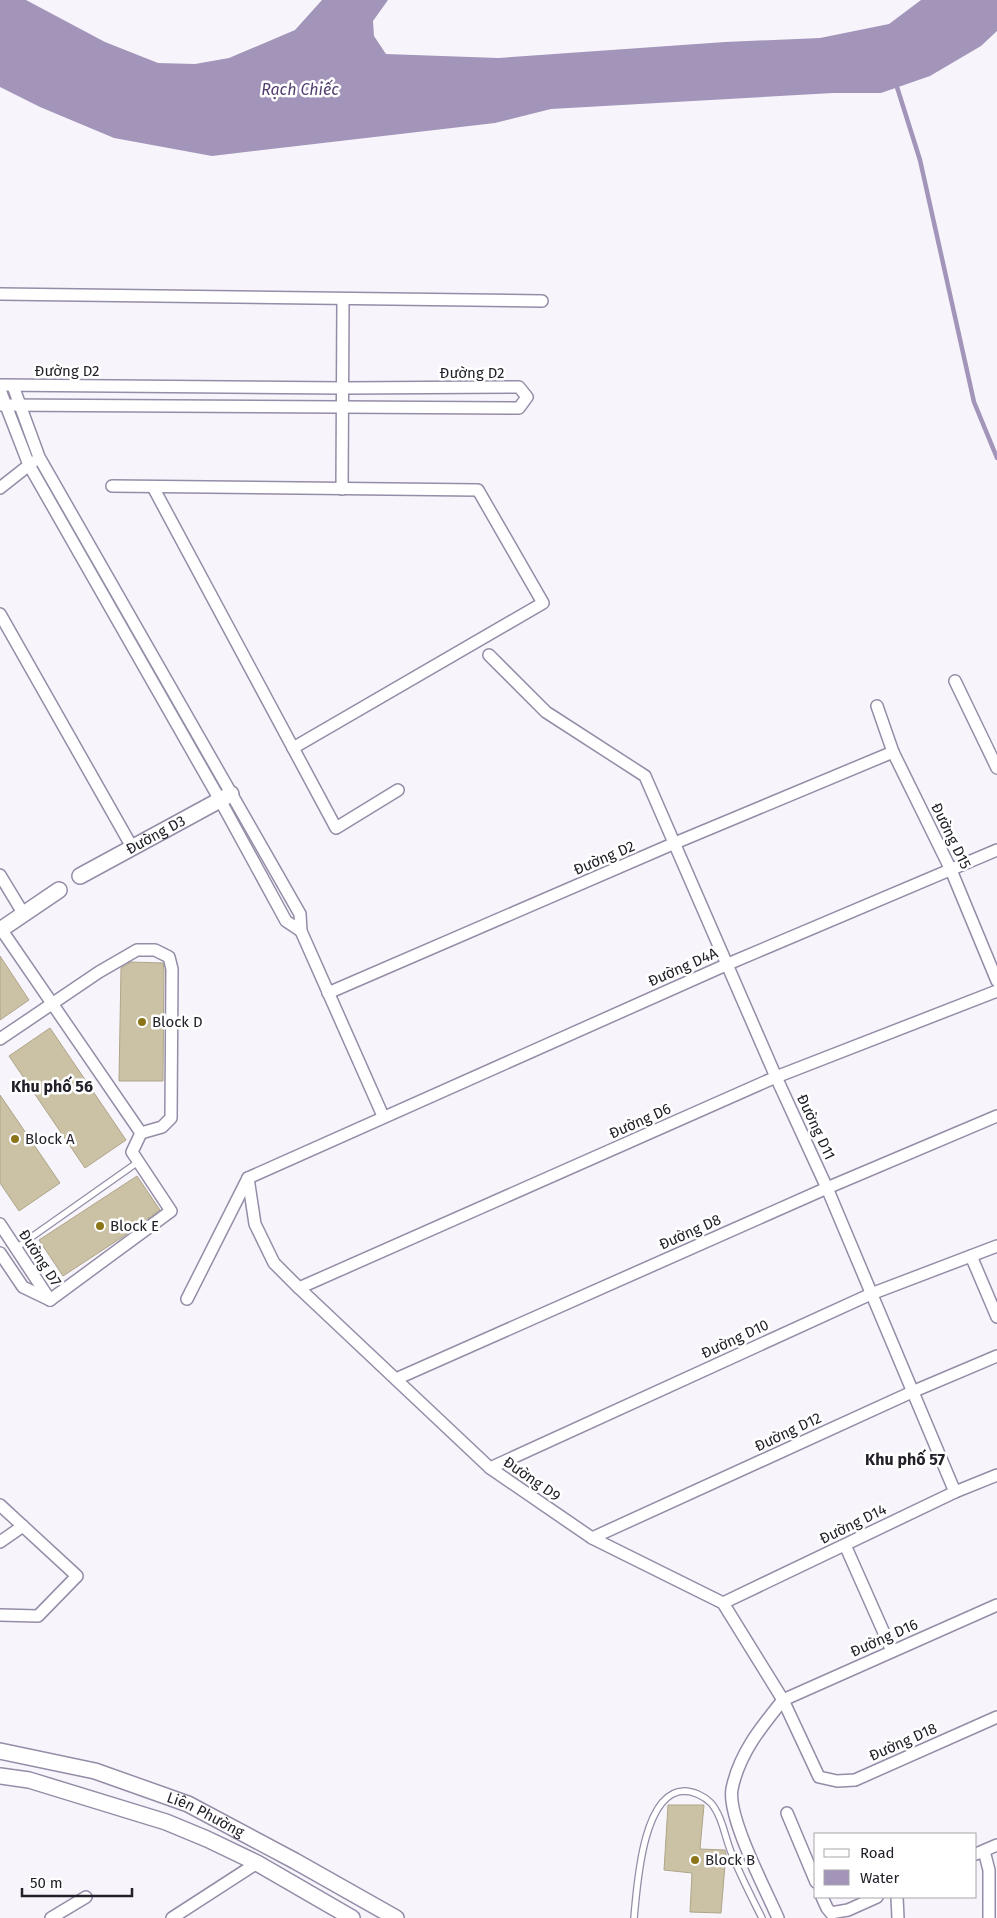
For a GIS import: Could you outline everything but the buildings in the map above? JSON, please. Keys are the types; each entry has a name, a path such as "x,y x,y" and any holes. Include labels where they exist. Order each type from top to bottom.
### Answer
{"street":[{"path":"0,294 542,301"},
{"path":"342,489 343,299"},
{"name":"Đường D2","path":"0,385 343,388 519,387 527,396 519,408 3,405"},
{"path":"13,386 39,458 226,797"},
{"path":"0,390 3,405 29,465 226,797 300,914 301,930 383,1116"},
{"path":"0,488 39,458"},
{"path":"112,486 478,490 543,603 293,748"},
{"path":"153,487 336,828 398,790"},
{"path":"0,614 132,847"},
{"name":"Đường D11","path":"489,655 546,712 645,776 776,1077 827,1188 955,1492"},
{"path":"955,680 997,768"},
{"name":"Đường D15","path":"877,706 893,752 951,870 997,981"},
{"name":"Đường D2","path":"328,993 893,752"},
{"name":"Đường D3","path":"80,876 226,797"},
{"name":"Đường D4A","path":"248,1178 383,1116 728,964 997,850"},
{"path":"0,875 23,913"},
{"path":"59,890 0,929 53,1003 141,1133"},
{"path":"0,1039 137,950 155,950 170,957 172,970 171,1118 162,1127 141,1133 132,1152 171,1211 50,1300"},
{"name":"Đường D6","path":"299,1288 776,1077 997,991"},
{"name":"Đường D8","path":"396,1379 827,1188 997,1116"},
{"path":"187,1299 248,1178"},
{"name":"Đường D9","path":"248,1178 255,1224 274,1263 490,1468 592,1538 723,1603"},
{"name":"Đường D7","path":"0,1224 50,1300"},
{"name":"Đường D10","path":"490,1468 871,1294 997,1246"},
{"name":"Đường D7","path":"0,1253 23,1287 50,1300"},
{"path":"971,1256 997,1317"},
{"name":"Đường D12","path":"592,1538 912,1392 997,1356"},
{"name":"Đường D14","path":"723,1603 955,1492 997,1475"},
{"path":"0,1505 77,1576 38,1616 0,1615"},
{"path":"0,1542 23,1526"},
{"path":"845,1545 892,1651"},
{"path":"723,1603 783,1700 761,1727 741,1758 732,1791 737,1827 778,1918"},
{"name":"Đường D16","path":"783,1700 997,1605"},
{"name":"Đường D18","path":"783,1700 819,1777 837,1781 855,1780 997,1717"},
{"name":"Liên Phường","path":"0,1751 96,1771 188,1804 396,1918"},
{"name":"Liên Phường","path":"0,1776 29,1780 166,1822 207,1839 256,1863 352,1918"},
{"path":"787,1813 814,1877"},
{"path":"989,1918 989,1870 980,1852 997,1845"},
{"path":"172,1918 256,1863"},
{"path":"51,1918 86,1897"},
{"path":"822,1898 831,1913 848,1914 875,1898"},
{"path":"898,1898 898,1918"}],"lane":[{"path":"16,1248 138,1162"},
{"path":"634,1918 640,1864 651,1822 669,1796 680,1791 688,1791 700,1795 710,1803 718,1814 739,1872 762,1918"}],"water":[{"name":"Rạch Chiếc","path":"0,0 26,0 105,42 158,63 195,64 229,58 295,30 322,0 388,0 373,21 374,36 386,54 498,58 725,42 820,38 889,24 921,0 997,0 997,31 981,46 930,76 881,93 833,93 551,109 495,123 212,156 114,138 40,107 0,87"}],"waterway":[{"path":"897,87 920,160 974,402 997,458"}],"place":[{"name":"Block D","path":"142,1022"},
{"name":"Block A","path":"15,1139"},
{"name":"Block E","path":"100,1226"},
{"name":"Block B","path":"695,1860"}],"district":[{"name":"Khu phố 56","path":"52,1086"},
{"name":"Khu phố 57","path":"905,1459"}]}
